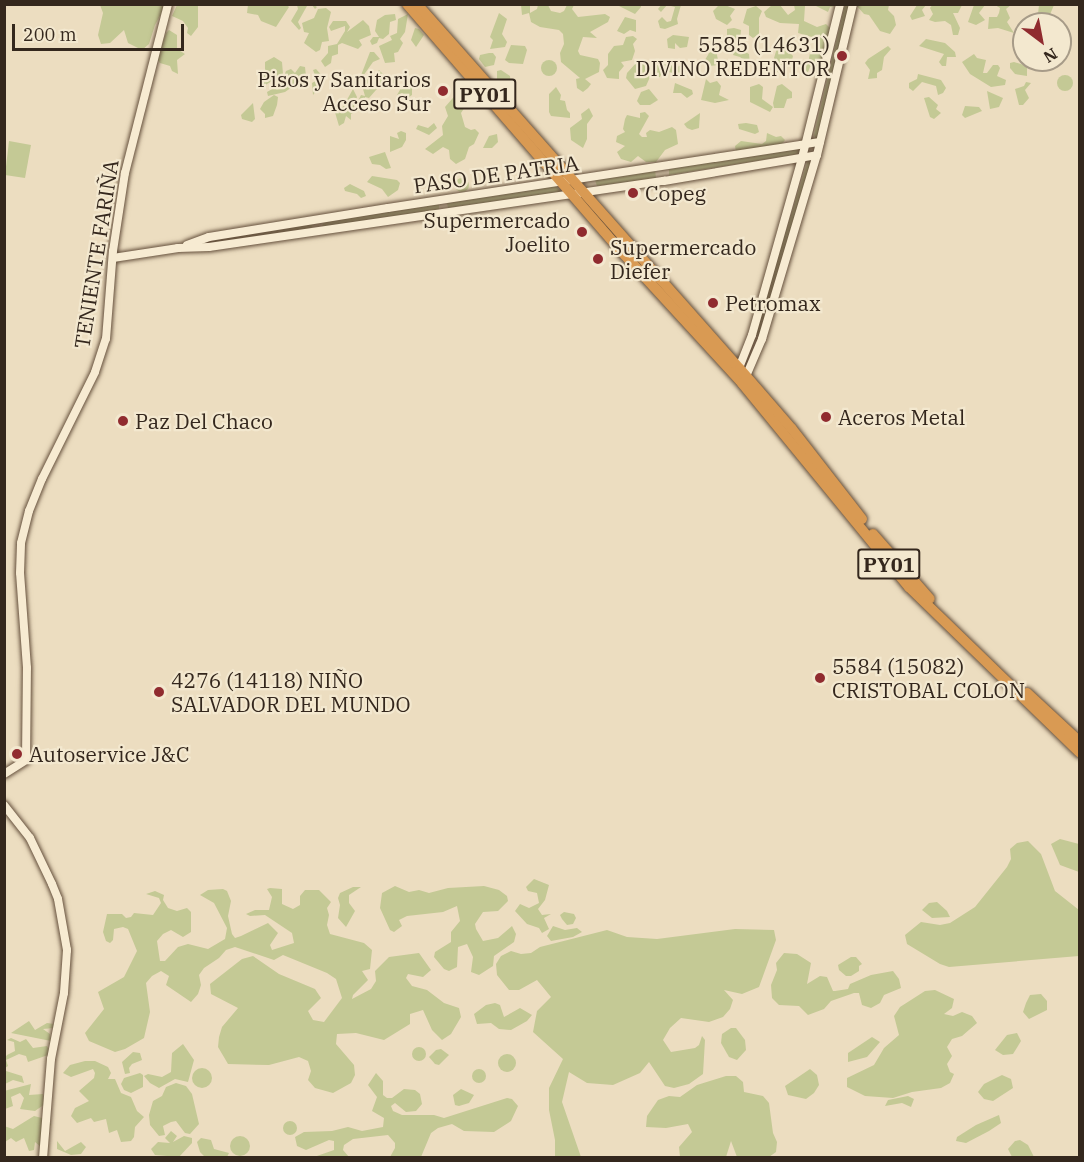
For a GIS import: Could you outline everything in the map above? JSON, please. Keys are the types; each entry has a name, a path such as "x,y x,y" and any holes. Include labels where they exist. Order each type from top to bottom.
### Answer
{"highway":[{"name":"PY01","path":"407,4 577,188"},
{"name":"PY01","path":"417,4 577,188 622,252 739,373 912,580 1080,742"},
{"name":"PY01","path":"739,373 909,587 1080,753"}],"street":[{"name":"TENIENTE FARIÑA","path":"4,774 26,760 27,668 20,573 21,543 29,511 42,479 95,372 106,339 113,258 125,172 168,4"},
{"path":"739,373 806,144 840,4"},
{"path":"739,373 762,339 817,155 853,4"},
{"name":"PASO DE PATRIA","path":"113,258 178,248 209,247 577,188 590,178 820,142"},
{"name":"PASO DE PATRIA","path":"178,248 209,237 577,188 670,180 817,155"},
{"path":"666,166 670,180"},
{"path":"651,168 653,182"},
{"path":"4,805 30,838 52,884 58,899 67,950 64,993 51,1059 43,1158"}],"green space":[{"path":"933,4 962,5 958,13 953,13 960,28 958,35 953,35 951,25 945,21 929,20 933,14 930,8"},
{"path":"100,5 166,5 155,25 149,44 142,50 128,43 124,30 110,43 101,44 98,35 103,13"},
{"path":"177,5 198,5 198,27 191,36 187,33 188,28 183,21 172,16"},
{"path":"248,5 287,5 289,7 276,27 261,21 258,15 247,13"},
{"path":"297,5 312,5 307,6 298,22 301,28 299,30 291,21 298,9"},
{"path":"521,5 530,5 530,13 537,9 538,5 548,5 551,11 560,13 567,5 574,5 572,9 578,17 605,14 610,17 608,22 590,32 597,38 583,37 578,51 580,55 598,59 600,63 599,72 585,79 591,84 583,92 577,88 576,79 580,78 561,62 563,34 559,30 540,27 531,22 529,13 522,15"},
{"path":"617,5 641,5 641,7 635,14"},
{"path":"661,5 667,5 661,12 658,9"},
{"path":"667,5 681,5 678,24 665,29 660,28 658,21 662,17 667,22 671,21 675,7"},
{"path":"725,5 735,9 730,16 732,20 727,25 716,19 713,11 718,6"},
{"path":"772,5 780,5 788,15 795,10 794,5 814,5 805,6 804,21 817,27 826,24 830,28 826,52 817,47 819,39 798,33 799,24 780,23 766,17 764,12"},
{"path":"814,5 840,5 830,7 828,12"},
{"path":"845,5 856,5 825,136 816,139 814,135"},
{"path":"856,5 889,5 888,10 894,16 896,25 890,34 880,31 869,15 864,14"},
{"path":"917,5 926,5 922,10 925,16 912,20 910,16"},
{"path":"974,5 985,5 979,13 985,20 976,25 968,22"},
{"path":"995,5 1011,5 1006,9 1010,18 1007,22 1012,32 998,28 988,29 989,17 997,17 1000,8"},
{"path":"1039,5 1054,5 1051,12 1038,12"},
{"path":"756,6 762,11 759,18 759,34 753,38 749,35 749,26 743,23 747,9"},
{"path":"326,8 331,12 327,28 329,41 322,42 320,50 316,52 304,43 309,33 304,32 302,23 314,18 318,9"},
{"path":"499,13 507,19 502,34 507,42 505,47 490,49 493,40 490,37"},
{"path":"395,14 396,20 390,22 389,34 383,39 379,38 377,43 372,45 370,41 373,37 379,37 375,31 377,20 385,15"},
{"path":"408,14 405,32 400,39 403,43 398,52 394,53 395,62 385,63 379,46 392,40 390,36 397,33 398,19"},
{"path":"625,17 636,20 636,32 630,30 624,34 617,31"},
{"path":"363,20 369,26 371,35 359,40 362,45 358,49 342,43 338,45 338,54 332,56 331,63 325,67 321,61 328,53 328,46 337,44 345,31 345,26 331,31 329,27 333,21 346,21 350,27 347,32"},
{"path":"415,28 424,35 416,47 411,40"},
{"path":"727,29 741,30 740,40 727,39"},
{"path":"169,30 177,35 177,49 185,54 177,60 178,74 172,71 170,66 160,63 157,59"},
{"path":"673,35 689,37 687,47 680,48 675,43 675,49 668,48 667,39"},
{"path":"633,36 637,39 633,44 635,51 632,60 621,62 624,66 619,72 619,79 607,78 603,70 608,65 608,54 614,46 623,45 626,37"},
{"path":"926,39 945,43 955,52 956,57 947,57 946,66 942,66 939,62 944,54 919,46"},
{"path":"511,45 525,46 527,50 523,64 509,63 505,60"},
{"path":"888,46 891,49 884,57 882,70 877,73 877,78 868,79 870,70 865,63"},
{"path":"736,47 749,54 750,65 740,57 733,55"},
{"path":"777,48 786,48 793,56 791,64 785,67 783,78 776,70 779,66 774,58"},
{"path":"716,50 719,65 709,66 705,60 709,53"},
{"path":"818,51 823,59 820,66 810,67 808,72 803,70 801,66 808,63 810,53"},
{"path":"370,52 374,52 380,59 373,62 358,83"},
{"path":"493,53 496,57 494,65 485,67 479,59 480,55"},
{"path":"974,54 977,58 986,60 983,73 987,73 993,65 998,65 1000,68 997,76 1006,80 1005,85 991,87 970,74 962,62"},
{"path":"274,57 282,62 283,74 259,89 257,85 265,74 265,62"},
{"path":"549,60 555,62 557,68 555,74 549,76 543,74 541,68 543,62"},
{"path":"637,62 651,67 647,71 650,77 646,86 635,89 626,78 627,73"},
{"path":"662,62 677,67 682,65 685,69 678,75 663,70 660,77 655,77 655,67"},
{"path":"300,66 305,67 306,76 299,77 295,85 285,92 268,96 267,92 281,84 286,71 291,69 295,73"},
{"path":"316,69 325,79 313,95 312,83 317,80 313,70"},
{"path":"379,70 391,78 399,74 398,81 393,84 383,82 369,98 365,97 364,105 359,108 358,101 361,95 365,96 363,89 368,78 376,75"},
{"path":"501,70 510,76 511,86 507,89 502,89 497,80 497,71"},
{"path":"1013,72 1027,72 1027,76"},
{"path":"918,74 941,80 946,88 943,93 938,95 936,86 922,82 913,91 909,88 909,83 917,79"},
{"path":"1065,75 1071,77 1073,83 1071,89 1065,91 1059,89 1057,83 1059,77"},
{"path":"706,79 710,83 717,81 721,86 719,95 729,100 715,103 701,100"},
{"path":"1026,82 1031,83 1025,90 1029,98 1023,105 1019,105 1015,89 1024,86"},
{"path":"404,83 412,86 412,95 409,97 402,93 397,95"},
{"path":"675,83 692,90 693,94 687,98 681,93 673,93"},
{"path":"759,84 763,87 762,99 773,107 770,112 750,102 750,87"},
{"path":"782,84 792,92 792,98 787,99 784,108 774,108 777,86"},
{"path":"556,87 561,95 560,100 565,101 570,118 551,116 549,112 549,94"},
{"path":"353,89 357,97 355,112 351,114 351,120 346,116 344,123 339,126 334,109 343,107"},
{"path":"649,89 658,100 650,105 640,105 637,101 641,92"},
{"path":"459,91 465,98 465,107 461,113 465,127 475,129 479,133 474,144 469,147 465,159 456,164 450,159 449,150 443,147 433,154 425,149 443,135 442,126 448,116 445,107"},
{"path":"987,91 1003,98 999,107 990,109"},
{"path":"274,95 278,97 273,116 265,118 265,114 260,109 264,102"},
{"path":"929,97 938,105 936,109 941,113 934,119 930,117 924,98"},
{"path":"253,103 255,119 252,122 242,119 241,115"},
{"path":"965,106 979,107 982,111 965,118 962,115"},
{"path":"589,108 593,116 587,124 587,139 583,148 571,140 570,128 582,119 581,114"},
{"path":"645,112 649,116 639,134 642,137 647,137 646,133 650,130 659,132 672,127 676,130 678,144 665,150 656,162 646,162 638,156 631,162 621,159 617,152 625,146 616,142 617,136 625,132 623,129 627,115 640,118 640,113"},
{"path":"700,113 699,128 692,130 687,128 684,124"},
{"path":"434,123 437,128 429,135 416,129 418,125 428,128"},
{"path":"738,124 757,125 759,132 755,134 739,129"},
{"path":"401,131 406,133 406,140 402,147 390,152 390,136 399,139 397,133"},
{"path":"767,133 776,137 781,136 785,140 782,144 736,152 735,146 741,141 762,144 766,141"},
{"path":"497,134 498,142 492,148 483,148 489,136"},
{"path":"9,141 31,145 25,178 5,175"},
{"path":"801,146 799,154 669,175 669,169"},
{"path":"385,152 391,168 386,169 372,164 369,157"},
{"path":"813,156 760,336 758,336 755,331 808,160"},
{"path":"655,170 656,178 597,186 595,180"},
{"path":"372,176 397,180 400,183 398,190 388,197 382,189 367,182"},
{"path":"459,178 465,178 469,185 465,192 459,192 455,188 455,182"},
{"path":"350,184 364,191 366,196 361,198 357,194 345,191 344,188"},
{"path":"555,185 561,192 448,208 447,203"},
{"path":"439,204 439,210 321,228 324,222"},
{"path":"314,223 310,229 213,244 213,239"},
{"path":"1060,839 1079,844 1079,872 1060,865 1051,844"},
{"path":"1028,841 1041,854 1055,891 1079,910 1079,956 949,967 907,944 905,935 921,922 940,925 950,923 975,907 1007,867 1011,859 1010,849 1017,843"},
{"path":"534,879 549,885 545,900 538,909 542,915 551,914 544,918 549,929 542,933 539,928 527,924 515,911 520,904 529,908 539,903 537,893 528,891 526,887"},
{"path":"395,886 409,892 419,890 429,893 448,888 484,886 499,890 507,896 508,901 498,911 483,912 475,924 476,929 483,941 498,938 512,926 516,934 514,942 494,956 493,966 479,975 471,972 473,957 467,944 458,947 457,967 449,971 444,969 434,957 435,952 451,942 451,932 460,921 457,906 443,912 407,916 399,920 402,926 394,932 390,930 380,908 382,893"},
{"path":"353,887 361,887 349,895 349,903 355,911 346,927 338,918 340,905 338,898 340,893"},
{"path":"223,889 227,891 231,901 228,916 235,938 268,923 278,933 270,945 272,950 294,943 292,933 265,915 246,914 255,910 269,910 272,897 267,889 282,889 282,904 293,909 300,905 300,896 305,890 319,890 331,902 327,908 329,915 327,925 330,934 364,943 372,950 370,969 362,971 368,980 353,995 352,999 371,989 376,981 375,971 389,957 419,953 431,970 423,977 408,974 406,978 412,986 427,990 444,1003 459,1008 461,1017 451,1034 442,1040 432,1030 423,1010 410,1014 410,1024 384,1040 356,1033 337,1034 336,1044 354,1065 355,1075 351,1083 333,1093 315,1088 308,1080 311,1071 308,1061 299,1057 269,1065 228,1064 218,1047 219,1037 222,1027 238,1008 211,994 210,984 242,959 253,956 279,974 315,989 321,998 308,1011 313,1020 324,1022 342,998 336,979 327,973 283,955 274,960 235,947 226,950 204,968 199,975 201,985 198,994 191,1002 166,985 169,976 161,971 152,976 146,983 150,1012 144,1038 115,1052 89,1041 85,1033 104,1009 98,992 124,977 137,951 128,929 123,927 114,929 113,940 110,943 106,941 103,932 107,914 122,914 126,918 131,917 134,913 153,915 161,903 159,898 146,894 155,891 164,895 163,900 168,908 177,911 187,908 191,912 191,932 183,937 171,930 157,941 160,961 165,961 178,947 188,944 208,949 225,939 227,928 214,903 200,895 208,890"},
{"path":"937,902 950,917 932,918 922,910 929,903"},
{"path":"564,912 574,914 576,918 573,924 567,925 562,919 560,915"},
{"path":"553,926 565,930 577,928 582,932 573,937 551,941 547,936"},
{"path":"735,929 774,930 776,940 759,987 742,994 724,990 733,1000 730,1009 723,1017 709,1022 681,1018 670,1028 663,1040 671,1052 695,1048 699,1045 702,1036 705,1040 703,1074 689,1084 674,1088 665,1086 649,1062 640,1073 613,1085 587,1083 569,1072 562,1102 581,1157 555,1157 555,1140 549,1110 549,1088 563,1059 533,1032 537,1011 551,997 537,980 519,990 509,990 497,975 496,964 501,956 511,951 521,954 531,953 540,947 607,930 627,937 657,939"},
{"path":"784,953 797,954 811,963 807,984 820,976 827,977 835,991 848,989 850,984 871,975 893,971 899,979 901,988 884,995 880,1003 871,1008 862,1005 859,993 854,993 831,1001 824,1009 808,1015 799,1006 779,1005 772,998 771,985 777,970 776,963"},
{"path":"851,957 856,957 862,964 859,966 859,971 846,976 839,970 838,965"},
{"path":"935,990 954,999 952,1008 944,1014 953,1016 962,1012 972,1016 977,1023 962,1036 952,1039 947,1047 952,1056 947,1064 950,1072 954,1074 950,1083 941,1088 912,1092 893,1098 865,1096 847,1087 847,1078 874,1065 884,1048 899,1035 894,1016 900,1007 925,991"},
{"path":"1041,994 1047,1001 1047,1010 1029,1019 1023,1012 1026,1003 1030,995"},
{"path":"495,1003 500,1005 504,1017 520,1008 532,1015 527,1021 511,1030 499,1029 491,1023 477,1024 474,1014 486,1005"},
{"path":"29,1021 35,1030 47,1023 54,1024 54,1028 43,1029 50,1034 51,1041 11,1033"},
{"path":"731,1028 736,1028 745,1040 746,1050 737,1060 729,1057 721,1043 722,1034"},
{"path":"1017,1033 1021,1041 1013,1054 1003,1055 995,1050 1007,1035"},
{"path":"872,1037 880,1042 867,1057 848,1062 848,1053"},
{"path":"11,1038 20,1042 26,1039 33,1048 47,1046 51,1054 28,1062 26,1056 19,1054 6,1060 8,1066 5,1068 4,1059 15,1051 14,1042 7,1040"},
{"path":"183,1044 194,1060 188,1082 175,1079 159,1088 150,1083 144,1076 148,1074 162,1077 171,1072 172,1053"},
{"path":"416,1047 422,1047 426,1054 422,1061 416,1061 412,1057 412,1051"},
{"path":"441,1049 449,1055 439,1065 435,1064 429,1057 436,1050"},
{"path":"133,1052 140,1053 142,1060 132,1064 129,1068 130,1073 125,1074 122,1062"},
{"path":"507,1054 513,1057 516,1063 513,1069 507,1072 501,1069 498,1063 501,1057"},
{"path":"95,1061 108,1067 111,1073 108,1079 115,1079 121,1093 131,1097 137,1111 144,1117 135,1127 131,1141 121,1142 117,1130 109,1133 106,1119 94,1122 91,1118 77,1123 71,1116 75,1108 89,1101 79,1091 94,1078 95,1073 93,1069 71,1077 63,1073 70,1065"},
{"path":"202,1068 209,1071 212,1078 209,1085 202,1088 195,1085 192,1078 195,1071"},
{"path":"476,1069 482,1069 486,1076 482,1083 476,1083 472,1079 472,1073"},
{"path":"810,1069 817,1075 819,1085 814,1093 806,1099 788,1095 785,1086"},
{"path":"6,1071 22,1076 24,1083 13,1080 5,1084"},
{"path":"140,1073 143,1075 143,1087 131,1093 124,1090 121,1084 124,1078"},
{"path":"376,1073 383,1081 383,1095 387,1098 392,1098 404,1089 415,1090 420,1094 422,1104 416,1111 406,1112 395,1103 391,1106 393,1111 402,1115 434,1115 444,1118 507,1098 512,1099 518,1106 511,1121 494,1132 464,1131 452,1124 438,1128 431,1133 421,1157 390,1157 395,1143 388,1135 353,1139 344,1145 343,1150 349,1157 314,1157 334,1150 334,1141 329,1140 306,1150 297,1146 295,1137 304,1132 332,1131 348,1127 362,1131 383,1127 384,1118 372,1111 377,1097 368,1085"},
{"path":"1002,1075 1011,1079 1013,1088 993,1101 984,1099 978,1092 984,1084"},
{"path":"726,1076 736,1076 743,1082 744,1092 763,1096 769,1103 773,1133 777,1142 776,1152 769,1157 737,1157 731,1141 726,1157 680,1157 679,1147 692,1132 688,1124 666,1128 646,1127 647,1116 658,1100 669,1096 680,1097 697,1085"},
{"path":"176,1083 186,1086 192,1094 199,1124 190,1134 185,1133 176,1121 171,1122 163,1126 165,1135 159,1136 150,1125 149,1115 153,1101 162,1096 166,1087"},
{"path":"31,1084 29,1095 43,1094 45,1104 35,1111 20,1109 24,1098 20,1093 11,1097 13,1106 5,1109 4,1091"},
{"path":"461,1089 474,1095 469,1103 459,1106 455,1105 453,1095"},
{"path":"908,1096 914,1099 911,1107 902,1103 885,1106 888,1100"},
{"path":"999,1115 1001,1123 989,1131 966,1143 956,1141 957,1137 976,1125"},
{"path":"34,1116 46,1119 51,1124 41,1147 35,1142 34,1150 29,1151 24,1138 16,1142 11,1138 5,1142 4,1126 13,1129"},
{"path":"287,1121 293,1121 297,1128 293,1135 287,1135 283,1131 283,1125"},
{"path":"171,1131 177,1136 173,1142 184,1136 192,1138 192,1143 179,1157 155,1155 151,1149 158,1142 170,1143 165,1138"},
{"path":"240,1136 247,1139 250,1146 247,1153 240,1156 233,1153 230,1146 233,1139"},
{"path":"201,1138 211,1140 214,1149 229,1153 227,1157 205,1157 200,1152 197,1142"},
{"path":"1020,1140 1028,1145 1034,1157 1012,1157 1008,1149 1015,1141"},
{"path":"57,1141 65,1151 81,1142 86,1147 81,1154 71,1155 57,1149"}],"place":[{"name":"5585 (14631) DIVINO REDENTOR","path":"842,56"},
{"name":"Pisos y Sanitarios Acceso Sur","path":"443,91"},
{"name":"Copeg","path":"633,193"},
{"name":"Supermercado Joelito","path":"582,232"},
{"name":"Supermercado Diefer","path":"598,259"},
{"name":"Petromax","path":"713,303"},
{"name":"Aceros Metal","path":"826,417"},
{"name":"Paz Del Chaco","path":"123,421"},
{"name":"5584 (15082) CRISTOBAL COLON","path":"820,678"},
{"name":"4276 (14118) NIÑO SALVADOR DEL MUNDO","path":"159,692"},
{"name":"Autoservice J&C","path":"17,754"}]}
